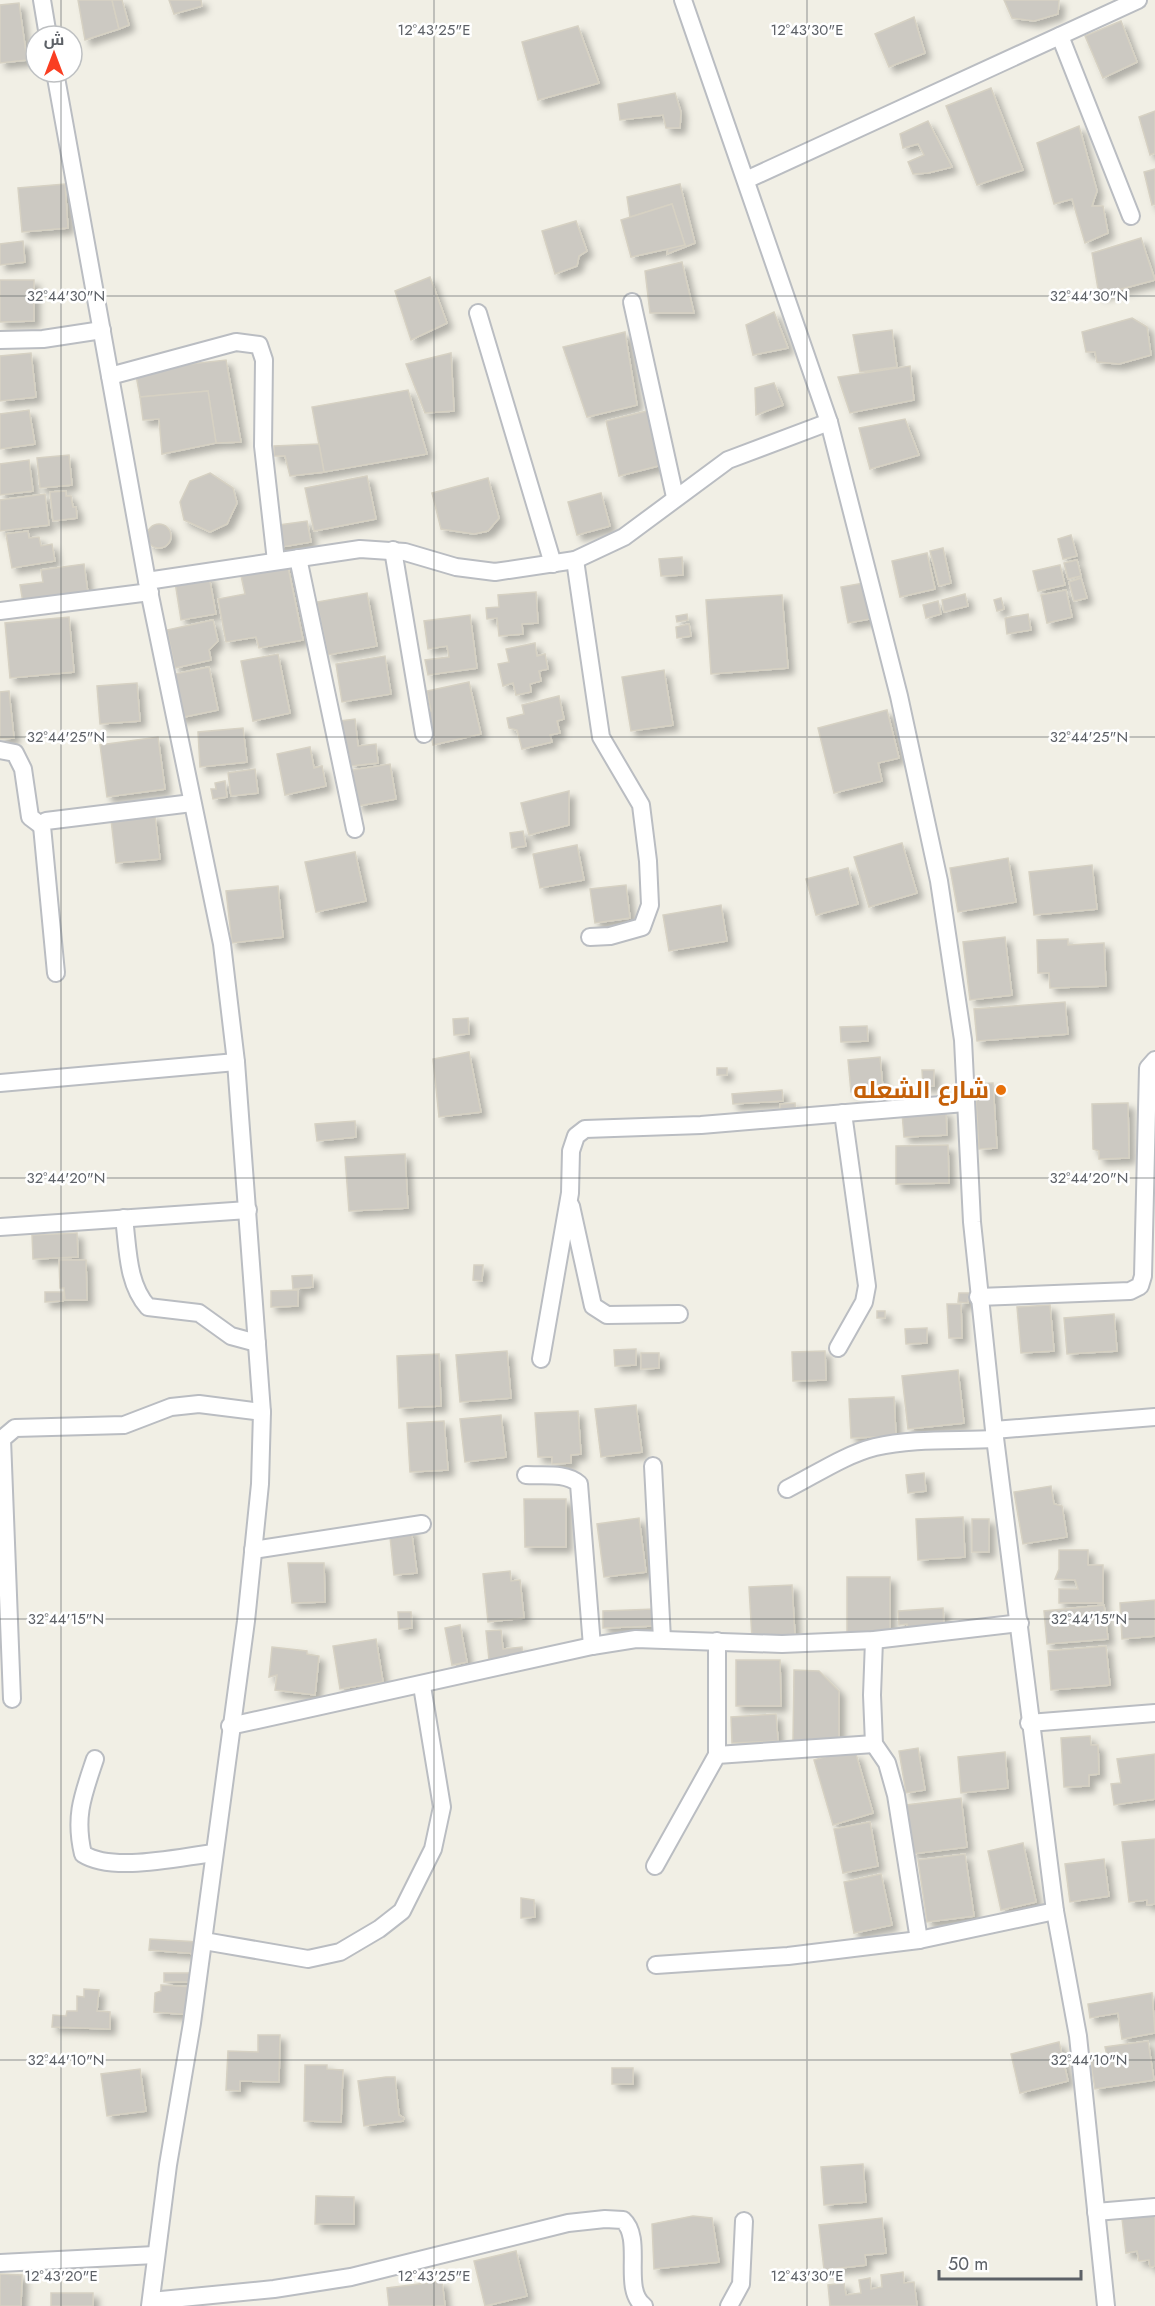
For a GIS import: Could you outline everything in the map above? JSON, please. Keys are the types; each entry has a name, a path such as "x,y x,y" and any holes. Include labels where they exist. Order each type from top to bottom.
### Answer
{"street":[{"path":"42,0 46,24"},
{"path":"683,0 829,422 899,696 939,881 963,1040 978,1297 994,1435 1020,1623 1029,1723 1055,1911 1078,2036 1106,2306"},
{"path":"746,180 1138,0"},
{"path":"1060,36 1131,216"},
{"path":"57,84 149,586 222,944 236,1062 262,1412 260,1484 253,1550 204,1941 155,2255 151,2303 274,2289 351,2277 568,2223 605,2219 623,2220 630,2229 635,2295 644,2306"},
{"path":"632,302 675,497"},
{"path":"478,313 553,564"},
{"path":"0,340 43,339 102,330"},
{"path":"110,376 236,342 259,345 264,360 262,446 276,561"},
{"path":"0,611 149,586 276,561 360,549 393,550 456,567 495,572 575,560 624,537 675,497 728,460 829,422"},
{"path":"393,550 424,734"},
{"path":"298,558 355,830"},
{"path":"575,560 602,737 641,805 648,861 650,905 642,927 610,936 590,937"},
{"path":"0,750 15,753 23,769 30,817 42,826"},
{"path":"56,973 42,826 46,820 192,803"},
{"path":"978,1297 1130,1291 1140,1286 1143,1276 1148,1068 1155,1060"},
{"path":"0,1083 236,1062"},
{"path":"541,1359 569,1197 572,1151 576,1136 585,1129 701,1125 965,1103"},
{"path":"838,1348 864,1302 867,1286 843,1113"},
{"path":"569,1197 593,1306 607,1315 678,1314"},
{"path":"0,1227 248,1210"},
{"path":"124,1218 131,1273 137,1295 148,1307 199,1313 231,1336 257,1343"},
{"path":"12,1699 2,1439 6,1433 15,1428 124,1425 171,1407 200,1404 262,1412"},
{"path":"787,1489 852,1455 874,1447 1155,1417"},
{"path":"653,1466 662,1639"},
{"path":"526,1475 558,1476 573,1479 579,1484 592,1646"},
{"path":"253,1550 422,1524"},
{"path":"230,1726 422,1686 592,1646 636,1639 782,1644 874,1640 1020,1623"},
{"path":"874,1640 872,1695 874,1744 886,1763 896,1795 919,1940"},
{"path":"656,1866 717,1755 717,1641"},
{"path":"204,1941 308,1959 340,1952 379,1929 402,1911 433,1849 442,1807 422,1686"},
{"path":"1029,1723 1155,1713"},
{"path":"717,1755 874,1744"},
{"path":"95,1759 79,1808 78,1831 83,1854 93,1860 124,1863 214,1853"},
{"path":"656,1965 788,1956 919,1940 1055,1911"},
{"path":"1096,2212 1155,2207"},
{"path":"729,2306 741,2284 744,2221"},
{"path":"0,2263 155,2255"}],"building":[{"path":"78,0 112,0 119,29 85,40"},
{"path":"112,0 122,0 129,25 119,29"},
{"path":"169,0 201,0 202,6 174,14"},
{"path":"1004,0 1059,0 1058,14 1034,21 1012,18"},
{"path":"19,3 24,39 24,60 0,63 0,5"},
{"path":"914,17 925,53 889,67 875,34"},
{"path":"1121,21 1137,62 1103,78 1085,36"},
{"path":"578,26 599,83 538,100 522,42"},
{"path":"991,88 1023,170 977,185 946,106"},
{"path":"675,93 681,112 680,128 666,128 663,115 620,120 618,104"},
{"path":"1155,111 1155,153 1150,155 1139,117"},
{"path":"928,121 952,167 913,174 908,162 924,155 918,144 903,148 900,134"},
{"path":"1079,126 1097,191 1092,206 1103,206 1108,233 1085,243 1072,199 1054,204 1037,143"},
{"path":"1155,169 1155,204 1152,205 1144,172"},
{"path":"65,184 68,228 22,232 18,188"},
{"path":"680,184 695,243 667,254 668,248 685,245 672,204 630,217 627,197"},
{"path":"672,204 685,245 631,257 621,220"},
{"path":"576,221 587,251 579,256 577,266 555,274 542,231"},
{"path":"1141,238 1155,280 1099,295 1092,253"},
{"path":"23,241 25,262 0,265 0,244"},
{"path":"682,262 694,313 650,313 645,271"},
{"path":"430,277 447,323 411,340 395,291"},
{"path":"0,280 34,280 34,321 0,322"},
{"path":"774,312 788,348 753,355 746,325"},
{"path":"1132,318 1147,327 1151,355 1119,364 1097,362 1095,352 1086,352 1082,332"},
{"path":"892,330 897,367 860,372 853,335"},
{"path":"625,332 637,405 587,417 563,347"},
{"path":"31,353 36,397 0,401 0,356"},
{"path":"451,353 454,411 425,413 406,364"},
{"path":"226,360 241,442 216,443 208,391 140,397 135,370"},
{"path":"910,366 914,400 850,413 838,377"},
{"path":"774,383 783,405 756,415 755,388"},
{"path":"408,390 427,454 324,472 312,407"},
{"path":"208,391 216,443 162,454 159,419 143,420 140,397"},
{"path":"655,409 666,464 619,476 606,421"},
{"path":"29,410 35,444 0,449 0,414"},
{"path":"905,419 919,455 870,469 859,428"},
{"path":"319,444 324,472 290,476 285,456 274,456 274,446"},
{"path":"69,455 72,485 40,488 37,458"},
{"path":"29,460 33,491 0,495 0,464"},
{"path":"210,473 233,488 237,503 227,524 210,532 184,520 180,502 190,481"},
{"path":"367,476 376,519 314,531 305,488"},
{"path":"488,478 499,518 488,531 474,534 441,529 432,493"},
{"path":"66,491 66,496 71,496 73,507 76,507 77,518 53,521 50,492"},
{"path":"601,493 610,526 577,535 568,502"},
{"path":"45,494 49,525 0,531 0,500"},
{"path":"307,521 311,542 276,548 272,526"},
{"path":"159,524 168,527 171,536 168,545 159,548 150,545 147,536 150,527"},
{"path":"28,531 29,538 39,537 41,546 52,544 55,561 12,568 6,534"},
{"path":"1071,535 1077,556 1063,559 1058,539"},
{"path":"943,548 951,583 939,586 930,551"},
{"path":"927,553 935,589 900,597 892,561"},
{"path":"682,557 683,575 661,576 659,559"},
{"path":"1077,560 1081,576 1068,579 1064,563"},
{"path":"287,562 303,640 259,648 256,637 226,642 218,599 245,594 240,571"},
{"path":"84,564 88,593 23,603 20,585 43,582 41,570"},
{"path":"1060,565 1065,585 1038,591 1033,571"},
{"path":"209,576 216,614 181,620 175,582"},
{"path":"1081,578 1087,598 1074,601 1069,582"},
{"path":"863,583 870,619 848,623 841,587"},
{"path":"1066,590 1072,617 1047,623 1041,595"},
{"path":"536,592 538,623 522,624 523,634 499,636 497,618 487,619 486,608 499,607 498,595"},
{"path":"367,593 377,646 328,655 317,602"},
{"path":"965,594 968,606 944,612 942,600"},
{"path":"782,595 788,668 711,674 706,600"},
{"path":"1001,598 1004,609 997,611 994,600"},
{"path":"938,601 941,614 926,618 923,605"},
{"path":"687,614 688,620 677,622 676,616"},
{"path":"1028,614 1031,630 1007,634 1005,618"},
{"path":"470,615 477,668 428,675 425,660 449,657 447,646 428,649 424,621"},
{"path":"69,617 74,672 10,678 5,623"},
{"path":"213,620 218,641 209,650 211,660 175,668 167,630"},
{"path":"689,624 691,636 677,638 676,627"},
{"path":"535,643 537,656 545,654 548,669 539,671 541,681 530,684 531,692 516,695 513,683 503,686 498,664 509,662 506,649"},
{"path":"278,654 290,713 253,721 241,661"},
{"path":"385,656 391,694 342,702 336,664"},
{"path":"209,667 218,710 179,718 170,675"},
{"path":"664,670 673,725 631,731 622,677"},
{"path":"469,682 481,734 433,745 426,712 431,711 427,691"},
{"path":"137,683 140,721 100,724 97,686"},
{"path":"9,691 14,738 0,739 0,692"},
{"path":"559,696 564,719 557,721 560,733 550,735 552,742 522,749 517,730 509,728 507,718 524,714 522,705"},
{"path":"887,710 899,758 878,763 882,781 834,793 818,728"},
{"path":"355,719 358,746 376,744 378,763 351,766 349,755 344,756 340,721"},
{"path":"243,728 247,762 200,767 198,732"},
{"path":"158,737 165,789 107,797 100,745"},
{"path":"310,747 314,768 322,766 326,786 285,795 277,754"},
{"path":"390,764 396,799 358,806 352,770"},
{"path":"255,769 258,793 231,796 228,773"},
{"path":"225,781 227,797 213,799 211,789 216,789 215,783"},
{"path":"569,791 569,825 529,835 521,803"},
{"path":"155,815 160,859 116,863 111,820"},
{"path":"523,831 526,846 512,848 510,833"},
{"path":"902,843 917,893 869,907 854,857"},
{"path":"577,845 584,880 540,888 533,854"},
{"path":"355,852 366,901 316,912 305,862"},
{"path":"1008,858 1016,902 958,912 950,868"},
{"path":"1092,865 1097,909 1034,915 1029,872"},
{"path":"848,868 858,904 816,915 806,879"},
{"path":"626,885 630,918 595,923 590,889"},
{"path":"278,886 283,937 232,943 226,891"},
{"path":"721,905 727,941 669,951 663,915"},
{"path":"1005,937 1012,995 970,1000 963,942"},
{"path":"1068,939 1068,945 1104,943 1106,986 1050,988 1049,973 1038,973 1037,940"},
{"path":"1065,1002 1068,1034 977,1041 974,1009"},
{"path":"468,1018 469,1034 454,1035 453,1019"},
{"path":"867,1026 868,1041 841,1042 840,1027"},
{"path":"469,1052 481,1112 439,1117 433,1059"},
{"path":"880,1057 883,1089 851,1092 848,1060"},
{"path":"717,1068 727,1068 727,1075 717,1075"},
{"path":"922,1070 934,1070 934,1086 923,1086"},
{"path":"993,1083 997,1148 979,1149 975,1084"},
{"path":"782,1090 783,1101 733,1104 732,1094"},
{"path":"795,1103 796,1114 780,1115 780,1104"},
{"path":"1128,1103 1129,1158 1099,1159 1099,1151 1093,1149 1092,1104"},
{"path":"946,1111 947,1135 904,1137 902,1113"},
{"path":"355,1121 356,1137 317,1141 315,1124"},
{"path":"948,1145 949,1183 896,1184 896,1146"},
{"path":"405,1154 408,1208 349,1211 345,1157"},
{"path":"77,1233 78,1257 33,1259 32,1235"},
{"path":"59,1260 86,1260 87,1300 65,1300 64,1288 60,1288"},
{"path":"474,1265 483,1265 482,1281 473,1280"},
{"path":"312,1275 313,1287 293,1289 292,1276"},
{"path":"298,1290 298,1306 271,1307 271,1291"},
{"path":"45,1292 63,1292 63,1301 45,1302"},
{"path":"959,1293 969,1293 968,1303 958,1302"},
{"path":"947,1304 961,1304 962,1338 949,1338"},
{"path":"1050,1305 1054,1351 1021,1353 1017,1307"},
{"path":"877,1311 885,1311 885,1318 877,1318"},
{"path":"1114,1314 1117,1351 1067,1354 1064,1318"},
{"path":"927,1328 927,1343 906,1344 905,1329"},
{"path":"636,1349 636,1365 615,1366 614,1350"},
{"path":"507,1351 511,1398 460,1402 456,1355"},
{"path":"825,1351 826,1380 793,1381 792,1352"},
{"path":"641,1353 659,1353 659,1368 641,1369"},
{"path":"439,1354 441,1406 399,1408 397,1356"},
{"path":"958,1370 964,1423 908,1429 902,1376"},
{"path":"894,1397 896,1436 851,1438 849,1399"},
{"path":"636,1405 642,1452 601,1457 595,1409"},
{"path":"578,1411 581,1454 571,1455 571,1463 552,1464 552,1457 538,1457 535,1413"},
{"path":"501,1415 506,1457 465,1462 460,1419"},
{"path":"444,1421 448,1470 410,1472 407,1423"},
{"path":"924,1473 926,1491 908,1493 906,1475"},
{"path":"1051,1486 1054,1504 1062,1506 1067,1537 1023,1544 1014,1492"},
{"path":"524,1499 566,1499 566,1547 525,1547"},
{"path":"963,1517 965,1557 918,1560 916,1519"},
{"path":"639,1518 646,1572 604,1577 597,1524"},
{"path":"972,1519 989,1519 989,1552 972,1552"},
{"path":"411,1528 417,1573 394,1575 390,1537"},
{"path":"1059,1550 1088,1550 1088,1565 1103,1565 1103,1603 1059,1603 1059,1589 1078,1589 1075,1580 1055,1579 1059,1569"},
{"path":"288,1563 324,1563 325,1602 292,1603"},
{"path":"510,1571 511,1581 520,1580 524,1618 488,1622 483,1574"},
{"path":"847,1577 890,1577 890,1633 847,1633"},
{"path":"792,1585 795,1636 752,1639 749,1587"},
{"path":"1155,1600 1155,1636 1122,1639 1120,1603"},
{"path":"1104,1605 1108,1639 1047,1644 1044,1611"},
{"path":"943,1608 944,1627 908,1630 907,1624 899,1625 898,1611"},
{"path":"654,1609 654,1626 603,1628 603,1611"},
{"path":"398,1612 411,1612 412,1628 399,1629"},
{"path":"460,1625 467,1662 452,1665 445,1628"},
{"path":"501,1630 503,1649 522,1647 523,1656 489,1660 486,1631"},
{"path":"376,1639 383,1682 340,1689 333,1646"},
{"path":"1106,1646 1110,1685 1051,1690 1048,1651"},
{"path":"272,1647 307,1651 307,1654 319,1656 315,1695 275,1690 277,1675 269,1677"},
{"path":"736,1660 780,1660 781,1706 736,1706"},
{"path":"794,1670 819,1671 839,1691 839,1741 793,1741"},
{"path":"776,1714 778,1741 732,1743 731,1717"},
{"path":"1090,1736 1091,1745 1098,1745 1099,1774 1089,1775 1089,1786 1064,1787 1061,1738"},
{"path":"918,1748 925,1790 906,1793 899,1751"},
{"path":"1005,1752 1008,1788 961,1793 958,1757"},
{"path":"835,1754 856,1754 873,1813 833,1825 814,1760"},
{"path":"1155,1754 1155,1799 1114,1805 1111,1784 1121,1783 1117,1759"},
{"path":"961,1798 967,1847 912,1854 906,1805"},
{"path":"870,1822 878,1866 843,1873 834,1829"},
{"path":"1155,1839 1155,1904 1147,1905 1147,1900 1129,1902 1122,1842"},
{"path":"1023,1843 1036,1902 1001,1910 988,1851"},
{"path":"965,1854 974,1916 927,1922 918,1860"},
{"path":"1104,1859 1109,1896 1070,1902 1065,1864"},
{"path":"881,1874 892,1925 854,1933 844,1882"},
{"path":"521,1898 534,1900 535,1917 521,1918"},
{"path":"150,1939 199,1942 198,1954 149,1950"},
{"path":"164,1973 196,1973 196,1982 164,1982"},
{"path":"161,1985 194,1987 192,2015 154,2012 155,1993 161,1991"},
{"path":"84,1989 99,1990 97,2011 110,2012 110,2029 52,2027 53,2015 66,2016 67,2011 77,2011 77,1996 84,1997"},
{"path":"1152,1993 1155,2033 1122,2039 1118,2013 1090,2018 1088,2004"},
{"path":"258,2035 280,2035 279,2082 240,2081 240,2091 226,2090 228,2051 258,2052"},
{"path":"1148,2041 1154,2080 1095,2089 1090,2058 1107,2056 1105,2047"},
{"path":"1059,2042 1068,2081 1020,2093 1011,2054"},
{"path":"305,2065 327,2065 327,2069 343,2070 341,2122 304,2121"},
{"path":"612,2068 633,2068 633,2084 612,2084"},
{"path":"140,2069 146,2111 107,2116 101,2074"},
{"path":"395,2077 399,2115 404,2118 403,2121 364,2126 358,2081"},
{"path":"863,2164 866,2202 824,2205 821,2167"},
{"path":"316,2196 354,2197 354,2224 315,2224"},
{"path":"1155,2214 1155,2266 1150,2267 1149,2260 1139,2261 1137,2251 1126,2253 1122,2219"},
{"path":"693,2216 712,2218 719,2262 654,2269 652,2224"},
{"path":"882,2218 886,2253 865,2255 866,2265 824,2270 819,2225"},
{"path":"516,2251 527,2296 485,2306 474,2261"},
{"path":"903,2272 904,2283 914,2282 917,2306 830,2306 828,2285 844,2283 846,2295 861,2293 859,2280 870,2278 871,2289 882,2287 881,2275"},
{"path":"0,2274 22,2275 21,2306 0,2306"},
{"path":"442,2281 445,2306 389,2306 387,2288"},
{"path":"51,2293 93,2293 93,2306 51,2306"}],"place":[{"name":"شارع الشعله","path":"1001,1090"}]}
